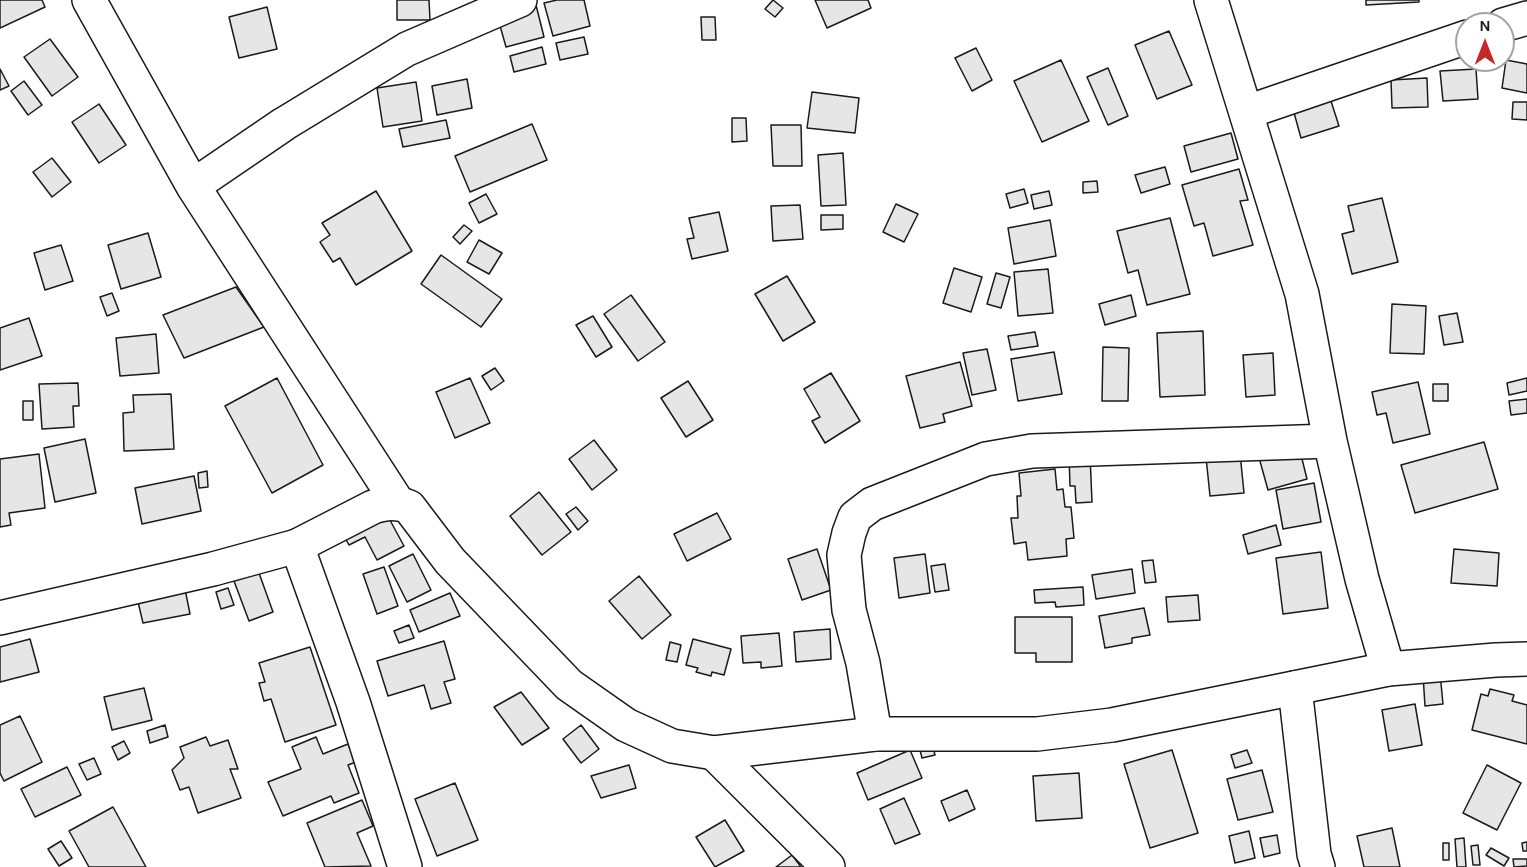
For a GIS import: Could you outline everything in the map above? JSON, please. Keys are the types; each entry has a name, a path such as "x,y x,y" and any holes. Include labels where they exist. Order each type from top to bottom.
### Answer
{"street":[{"path":"89,0 193,186 398,503"},
{"path":"193,186 284,124 407,49 520,0"},
{"path":"1211,0 1302,294 1330,441 1362,579 1388,669"},
{"path":"1247,111 1455,41"},
{"path":"875,734 863,663 849,610 844,555 855,517 872,504 986,459 1032,451 1330,441"},
{"path":"0,618 297,546 373,507 398,503 409,507 450,561 569,685 626,725 672,746 714,753 875,734 1048,733 1113,725 1388,669 1527,659"},
{"path":"297,546 353,702 405,867"},
{"path":"1295,688 1314,854 1318,867"},
{"path":"714,753 828,867"}],"building":[{"path":"0,0 42,0 45,7 0,28"},
{"path":"397,0 429,0 430,20 397,20"},
{"path":"557,0 584,0 590,26 553,36 544,3"},
{"path":"773,0 783,8 775,17 765,9"},
{"path":"815,0 868,0 871,8 827,28"},
{"path":"1366,0 1419,0 1419,2 1366,5"},
{"path":"536,5 544,37 506,47 497,15"},
{"path":"267,7 277,49 239,58 229,17"},
{"path":"701,17 715,17 716,40 702,40"},
{"path":"1169,31 1192,85 1157,99 1135,45"},
{"path":"584,37 588,54 560,60 556,43"},
{"path":"50,39 78,77 52,96 24,57"},
{"path":"542,47 546,64 514,72 510,56"},
{"path":"976,48 992,80 972,91 955,58"},
{"path":"1061,60 1089,121 1042,142 1014,81"},
{"path":"1515,62 1527,64 1527,93 1502,88 1504,72 1515,72"},
{"path":"1108,68 1128,116 1108,125 1087,77"},
{"path":"0,69 9,86 0,90"},
{"path":"1440,71 1476,72 1478,99 1443,101"},
{"path":"1427,78 1428,107 1392,108 1391,80"},
{"path":"467,79 472,108 437,115 432,86"},
{"path":"24,81 42,105 28,115 11,91"},
{"path":"416,82 422,121 383,127 377,88"},
{"path":"812,92 859,98 855,133 807,128"},
{"path":"1330,98 1339,126 1301,138 1293,109"},
{"path":"1513,102 1527,102 1527,120 1512,119"},
{"path":"99,104 126,145 99,163 72,122"},
{"path":"732,118 746,118 747,141 732,142"},
{"path":"446,120 450,138 403,147 399,129"},
{"path":"532,124 547,160 470,192 455,156"},
{"path":"771,125 801,125 802,166 773,166"},
{"path":"1231,133 1238,159 1191,172 1184,146"},
{"path":"843,153 846,205 821,206 818,155"},
{"path":"52,158 71,182 52,197 33,172"},
{"path":"1165,167 1170,184 1141,193 1135,175"},
{"path":"1239,169 1248,200 1240,201 1253,245 1213,256 1204,223 1194,226 1182,185"},
{"path":"1097,181 1098,192 1083,193 1083,182"},
{"path":"1024,189 1028,203 1010,208 1006,194"},
{"path":"376,191 412,251 356,285 340,258 333,262 320,242 330,235 322,223"},
{"path":"1049,191 1052,205 1034,209 1031,195"},
{"path":"486,194 497,214 479,223 469,203"},
{"path":"1382,198 1398,262 1352,274 1342,234 1354,231 1348,206"},
{"path":"896,204 918,214 904,242 883,232"},
{"path":"800,205 803,239 773,241 771,206"},
{"path":"719,212 728,251 692,259 687,239 694,238 689,218"},
{"path":"821,215 843,215 843,229 821,230"},
{"path":"1170,218 1190,294 1147,305 1138,270 1128,273 1117,231"},
{"path":"1050,220 1056,256 1014,264 1008,228"},
{"path":"464,225 472,231 460,244 453,237"},
{"path":"148,233 161,277 121,289 108,245"},
{"path":"479,240 502,253 489,274 467,262"},
{"path":"61,245 73,281 45,290 34,253"},
{"path":"441,255 502,299 481,327 421,284"},
{"path":"954,268 982,277 971,312 943,303"},
{"path":"1048,269 1053,313 1018,316 1014,272"},
{"path":"996,273 1010,277 1001,308 987,304"},
{"path":"787,276 815,322 783,341 755,294"},
{"path":"236,287 264,327 184,358 163,315"},
{"path":"112,293 119,311 107,316 100,297"},
{"path":"631,295 665,342 638,361 604,314"},
{"path":"1131,295 1136,316 1105,325 1099,304"},
{"path":"1392,304 1426,306 1424,354 1390,353"},
{"path":"1457,313 1463,342 1444,345 1439,316"},
{"path":"593,316 612,347 596,357 576,325"},
{"path":"29,318 42,356 0,370 0,328"},
{"path":"1203,331 1205,395 1160,397 1157,333"},
{"path":"1035,332 1038,346 1011,350 1008,336"},
{"path":"156,334 159,373 120,376 116,338"},
{"path":"1103,347 1129,348 1128,401 1102,401"},
{"path":"987,349 996,390 972,395 963,353"},
{"path":"1054,352 1062,394 1018,401 1011,359"},
{"path":"1273,353 1275,395 1246,397 1243,355"},
{"path":"960,362 972,406 943,414 945,422 920,428 906,376"},
{"path":"495,368 504,381 491,390 482,376"},
{"path":"831,373 860,421 825,443 812,421 820,417 804,389"},
{"path":"277,378 323,465 272,493 225,406"},
{"path":"470,378 490,423 455,438 436,392"},
{"path":"1527,378 1527,391 1509,395 1507,383"},
{"path":"688,381 713,420 686,437 661,398"},
{"path":"1418,382 1430,434 1393,443 1386,413 1377,415 1372,392"},
{"path":"78,383 79,406 73,406 74,427 42,429 39,384"},
{"path":"1433,384 1448,384 1448,401 1433,401"},
{"path":"171,394 174,449 124,451 123,413 134,412 133,395"},
{"path":"1527,399 1527,413 1511,415 1509,401"},
{"path":"23,401 33,401 33,420 23,420"},
{"path":"85,439 96,493 55,502 44,448"},
{"path":"594,440 617,470 592,490 569,459"},
{"path":"1484,442 1498,489 1415,513 1401,465"},
{"path":"1298,443 1307,479 1268,490 1258,454"},
{"path":"1240,453 1244,493 1210,496 1206,457"},
{"path":"39,454 45,508 9,513 11,525 0,527 0,459"},
{"path":"1090,455 1092,502 1076,503 1075,486 1070,486 1069,456"},
{"path":"1055,469 1057,490 1063,489 1065,507 1071,507 1074,538 1066,539 1067,556 1028,560 1026,542 1014,544 1011,518 1018,518 1017,496 1021,496 1019,473"},
{"path":"207,471 208,487 199,488 198,473"},
{"path":"194,476 201,511 142,524 135,488"},
{"path":"1314,483 1321,522 1283,529 1276,490"},
{"path":"539,492 571,532 542,555 510,516"},
{"path":"576,507 588,521 578,530 566,514"},
{"path":"385,511 404,546 377,560 365,537 349,545 343,534"},
{"path":"717,513 731,539 687,561 674,534"},
{"path":"1276,525 1281,545 1248,554 1243,535"},
{"path":"817,549 831,590 802,600 788,559"},
{"path":"1454,549 1499,553 1497,586 1451,583"},
{"path":"1321,552 1328,608 1283,614 1276,558"},
{"path":"413,554 431,590 407,602 389,566"},
{"path":"925,554 930,593 899,598 894,558"},
{"path":"1153,560 1156,582 1145,583 1142,561"},
{"path":"945,564 949,590 935,592 931,566"},
{"path":"384,567 398,606 377,614 363,574"},
{"path":"1132,569 1135,593 1096,599 1092,575"},
{"path":"259,573 273,612 249,621 234,581"},
{"path":"639,576 671,615 642,639 609,601"},
{"path":"183,579 190,614 143,623 135,589"},
{"path":"1083,587 1084,605 1056,607 1055,602 1035,603 1034,590"},
{"path":"228,588 234,605 221,609 216,592"},
{"path":"450,593 460,616 419,632 410,610"},
{"path":"1198,595 1200,620 1168,622 1166,597"},
{"path":"1144,608 1150,635 1132,638 1132,643 1105,648 1099,616"},
{"path":"1015,617 1072,617 1072,662 1036,662 1036,653 1015,653"},
{"path":"409,625 414,638 399,643 394,631"},
{"path":"830,629 831,659 796,662 794,632"},
{"path":"779,633 782,666 761,668 761,662 743,663 741,636"},
{"path":"30,639 39,672 0,682 0,647"},
{"path":"693,639 731,649 724,675 712,672 711,676 696,672 698,668 686,665"},
{"path":"444,641 455,679 444,682 451,703 431,709 424,685 388,696 377,661"},
{"path":"670,642 681,645 677,662 666,660"},
{"path":"310,647 336,725 285,742 271,699 264,701 259,683 265,682 259,663"},
{"path":"1440,673 1443,704 1425,706 1423,675"},
{"path":"144,688 152,720 112,730 104,697"},
{"path":"1490,689 1514,695 1512,701 1527,705 1527,744 1472,730 1481,694 1488,696"},
{"path":"521,692 549,728 522,745 494,707"},
{"path":"1415,704 1422,745 1389,751 1382,710"},
{"path":"20,716 42,762 4,781 0,773 0,725"},
{"path":"165,725 168,737 150,743 147,731"},
{"path":"581,725 599,749 581,763 563,739"},
{"path":"206,737 210,746 228,740 238,769 230,769 241,798 198,813 189,787 180,790 172,770 184,758 180,747"},
{"path":"316,737 323,754 348,744 356,762 348,765 359,793 334,803 331,796 283,816 268,782 301,769 292,747"},
{"path":"931,739 935,755 922,758 918,742"},
{"path":"124,741 130,753 118,760 112,747"},
{"path":"910,750 922,778 868,800 857,773"},
{"path":"1172,750 1198,833 1150,848 1124,764"},
{"path":"1247,750 1252,763 1235,768 1231,755"},
{"path":"94,758 101,774 87,780 79,764"},
{"path":"629,765 636,788 601,798 591,776"},
{"path":"1487,765 1521,783 1497,830 1463,813"},
{"path":"67,767 81,795 35,817 21,789"},
{"path":"1262,770 1273,812 1238,820 1227,779"},
{"path":"1079,773 1082,818 1036,821 1033,776"},
{"path":"455,783 478,840 437,856 415,799"},
{"path":"967,790 975,809 949,821 941,801"},
{"path":"904,798 920,834 895,844 880,809"},
{"path":"362,800 373,826 357,833 371,866 325,867 307,823"},
{"path":"113,807 146,867 89,867 69,831"},
{"path":"725,820 744,851 715,867 696,837"},
{"path":"1392,828 1400,867 1364,867 1357,836"},
{"path":"1249,831 1255,858 1235,863 1229,836"},
{"path":"1277,835 1280,853 1264,857 1260,838"},
{"path":"1464,838 1466,867 1457,867 1455,839"},
{"path":"61,841 72,858 59,866 48,849"},
{"path":"1527,842 1527,851 1523,851 1522,843"},
{"path":"1443,843 1449,843 1449,860 1443,860"},
{"path":"1478,845 1480,865 1473,865 1471,846"},
{"path":"1491,848 1509,858 1504,866 1486,855"},
{"path":"792,855 801,867 776,867"},
{"path":"1513,859 1527,859 1527,866 1514,867"}]}
